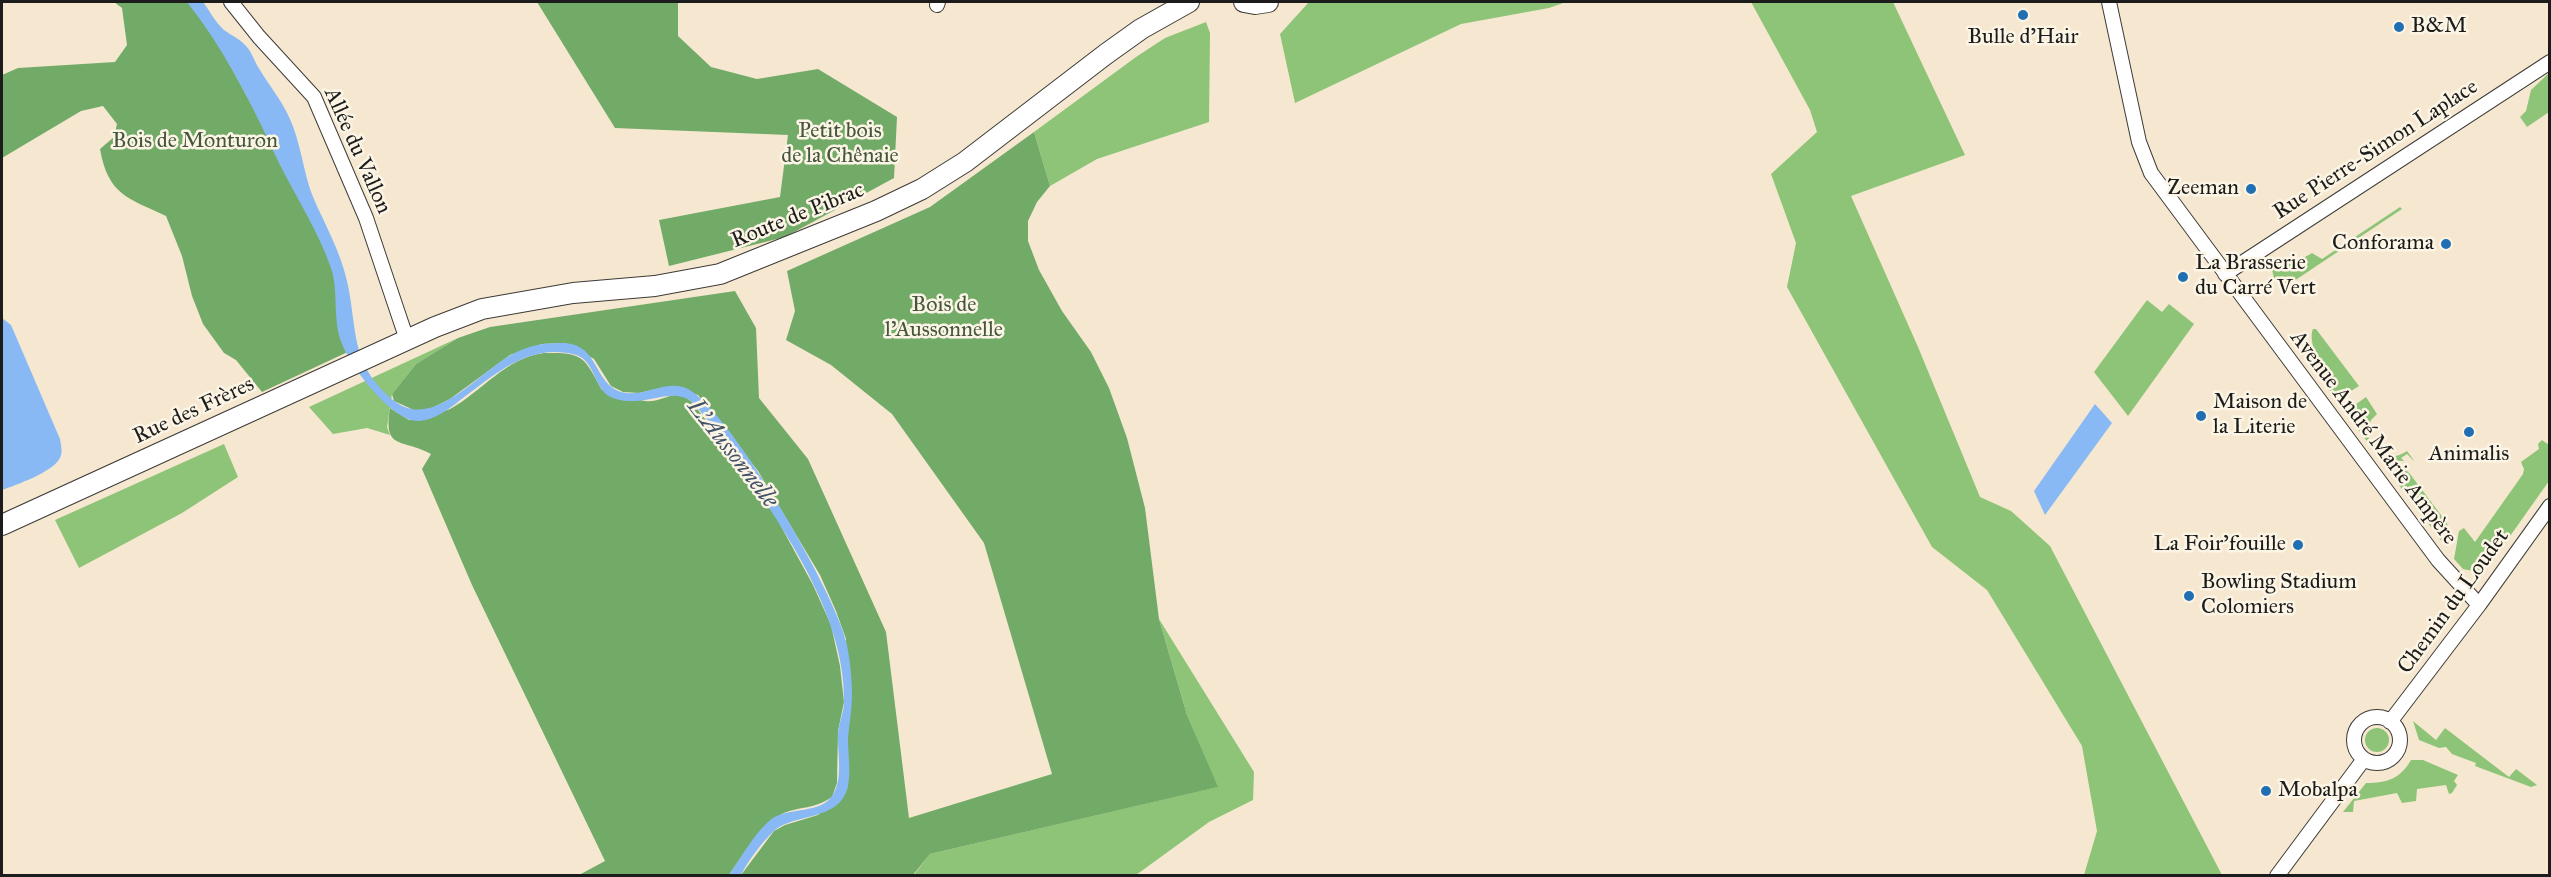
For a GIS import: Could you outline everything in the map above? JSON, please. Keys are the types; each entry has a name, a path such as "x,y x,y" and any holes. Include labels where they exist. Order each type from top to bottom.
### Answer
{"main road":[{"name":"Route de Pibrac","path":"407,340 482,309 573,293 654,286 720,274 876,211 922,189 965,162 1106,54 1141,29 1189,2"},
{"path":"1244,2 1255,4 1268,2"},
{"name":"Rue des Frères","path":"2,525 407,340"}],"street":[{"name":"Allée du Vallon","path":"231,2 259,37 314,97 366,218 407,340"},
{"name":"Avenue André Marie Ampère","path":"2109,2 2139,142 2151,173 2443,567 2479,605"},
{"name":"Rue Pierre-Simon Laplace","path":"2225,274 2550,62"},
{"name":"Chemin du Loudet","path":"2390,722 2479,605 2550,506"},
{"path":"2373,718 2390,722 2398,732 2400,745 2397,751 2382,763 2364,759 2359,754 2354,741 2358,728 2373,718"},
{"path":"2277,876 2364,759"}],"green space":[{"name":"Bois de Monturon","path":"114,2 196,2 331,252 352,350 262,392 236,360 224,353 203,324 192,296 182,256 166,216 122,193 108,176 100,149 114,137 117,124 103,106 81,111 2,158 2,75 18,68 115,62 127,45 122,8"},
{"name":"Petit bois de la Chênaie","path":"537,2 678,2 678,36 711,67 757,79 818,69 897,117 894,178 785,237 669,266 659,220 780,197 788,135 615,128"},
{"path":"1309,2 1566,2 1549,8 1461,24 1295,103 1280,34"},
{"path":"1751,2 1893,2 1965,155 1851,196 1918,347 1980,497 2011,511 2050,546 2222,875 2084,875 2097,831 2082,746 1987,590 1932,547 1787,287 1796,243 1771,174 1817,132 1810,110"},
{"path":"1206,22 1210,33 1209,122 1097,159 1050,186 1034,132 1165,38"},
{"path":"2549,73 2549,112 2527,127 2520,117 2526,111 2531,90"},
{"name":"Bois de l'Aussonnelle","path":"1034,132 1050,186 1037,202 1028,221 1028,241 1039,270 1062,311 1091,352 1109,388 1127,438 1145,508 1159,619 1187,715 1218,787 930,854 913,875 741,875 774,831 785,825 818,815 848,786 846,639 820,575 758,471 698,395 665,387 639,393 623,392 611,386 594,359 565,343 542,344 510,355 450,399 432,408 416,411 394,401 392,394 416,364 458,338 490,327 735,291 756,328 759,398 808,459 886,632 909,818 1052,774 984,543 892,414 831,365 786,340 795,311 787,271 930,207"},
{"path":"2400,207 2402,209 2291,283 2282,284 2274,278 2272,270 2277,261 2300,260 2312,253 2322,259"},
{"path":"2147,300 2162,312 2169,304 2194,324 2128,416 2094,372"},
{"path":"2313,329 2316,329 2359,386 2340,398 2335,398 2323,376 2312,344"},
{"path":"458,338 416,364 392,394 387,427 390,435 367,428 333,434 309,407"},
{"path":"544,353 567,354 581,359 591,370 602,390 645,401 678,395 691,401 738,461 777,519 813,585 831,625 840,666 844,702 838,731 837,783 832,797 820,804 784,813 769,823 729,875 579,875 605,861 472,585 422,469 431,454 397,441 389,431 390,408 409,420 445,411 462,402 506,368 530,356"},
{"path":"2366,397 2377,414 2371,420 2367,434 2374,447 2378,452 2388,456 2400,455 2407,451 2415,462 2407,454 2401,458 2404,461 2381,460 2345,412"},
{"path":"2542,440 2549,445 2549,481 2491,563 2478,572 2463,569 2454,559 2459,531 2464,528 2475,542 2523,474 2524,469 2521,462 2539,449 2538,444"},
{"path":"224,444 238,477 182,513 79,568 55,520"},
{"path":"2397,470 2407,471 2410,474 2447,523 2449,534 2443,543 2390,473"},
{"path":"1159,619 1254,772 1253,800 1209,822 1136,875 913,876 930,854 1217,787 1187,715"},
{"path":"2413,721 2436,740 2445,728 2509,777 2516,769 2537,785 2531,787 2475,766 2476,763 2452,754 2446,747 2439,748 2419,740"},
{"path":"2377,728 2385,732 2389,740 2385,748 2377,752 2369,748 2365,740 2369,732"},
{"path":"2411,760 2423,760 2458,775 2454,781 2457,785 2452,793 2449,794 2446,785 2417,789 2416,801 2402,803 2397,793 2354,801 2353,812 2343,812 2366,783 2392,779 2402,772"}],"water":[{"path":"187,2 203,2 221,27 246,46 286,111 293,127 313,197 344,270 362,359 369,373 393,400 408,408 424,409 455,396 518,351 547,344 573,344 589,355 605,380 621,392 637,393 668,386 683,387 701,399 750,460 801,544 838,618 850,661 852,706 848,738 849,780 843,797 836,806 827,811 783,825 774,831 747,864 741,875 729,875 761,829 780,815 813,808 827,802 836,789 839,774 838,733 844,702 842,673 836,643 827,614 814,586 784,531 723,440 691,401 674,396 635,401 613,398 602,390 588,363 576,355 559,352 543,353 513,363 445,411 425,420 408,419 385,403 363,379 342,344 337,325 335,287 331,268 318,237 233,71"},
{"path":"2,318 11,325 60,439 62,451 60,458 50,468 2,490"},
{"path":"2095,404 2112,423 2045,515 2034,491"}],"place":[{"name":"Bulle d'Hair","path":"2023,15"},
{"name":"B&M","path":"2399,27"},
{"name":"Zeeman","path":"2251,189"},
{"name":"Conforama","path":"2446,244"},
{"name":"La Brasserie du Carré Vert","path":"2183,277"},
{"name":"Maison de la Literie","path":"2201,416"},
{"name":"Animalis","path":"2469,432"},
{"name":"La Foir'fouille","path":"2298,545"},
{"name":"Bowling Stadium Colomiers","path":"2189,596"},
{"name":"Mobalpa","path":"2266,791"}],"water label":[{"name":"L'Aussonnelle","path":"732,454"}]}
